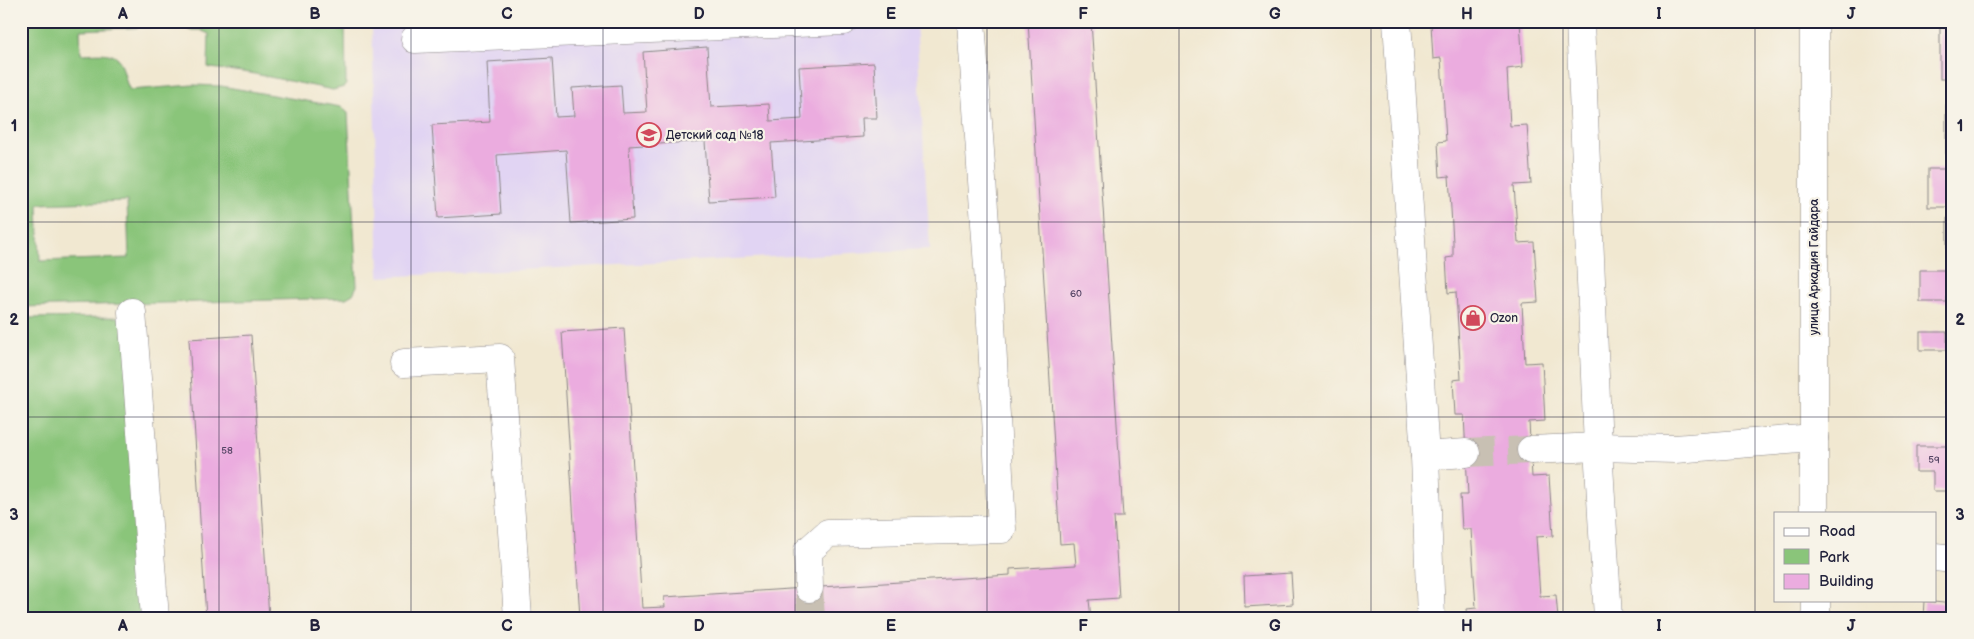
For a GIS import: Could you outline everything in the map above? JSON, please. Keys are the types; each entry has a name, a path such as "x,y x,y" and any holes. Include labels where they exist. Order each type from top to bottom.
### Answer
{"main road":[{"path":"415,40 843,21"},
{"path":"808,588 808,551 828,533 1002,529 988,267 971,21"},
{"path":"1397,21 1426,456 1431,618"},
{"path":"1580,21 1598,448 1608,618"},
{"name":"улица Аркадия Гайдара","path":"1814,21 1814,512"},
{"path":"132,312 155,618"},
{"path":"404,363 500,358 518,618"},
{"path":"1531,450 1598,448 1676,449 1814,438"},
{"path":"1426,456 1466,453"},
{"path":"1936,557 1953,559"},
{"path":"1816,602 1816,618"}],"shaded area":[{"name":"Детский сад №18","path":"372,21 916,21 930,249 379,277"}],"green space":[{"path":"21,21 151,21 152,27 80,30 81,54 104,53 114,56 121,64 130,90 193,85 221,86 341,107 348,113 357,286 353,294 346,298 21,307","holes":["127,201 129,258 40,261 38,204"]},
{"path":"188,21 345,21 346,84 344,87 333,90 250,73 208,67 209,34 200,30 189,30"},
{"path":"128,317 145,618 21,618 21,318"}],"building":[{"path":"1028,21 1091,21 1123,517 1114,517 1119,598 1089,600 1091,618 580,618 562,332 624,328 642,608 665,607 664,597 1010,575 1010,569 1076,565 1074,543 1060,544"},
{"path":"1439,21 1520,21 1523,67 1507,69 1510,126 1527,125 1531,184 1514,185 1518,243 1534,242 1538,302 1522,303 1525,363 1542,362 1545,421 1529,422 1532,477 1549,476 1553,536 1536,537 1540,596 1556,595 1558,618 1468,618 1467,609 1476,608 1471,529 1462,529 1460,495 1468,495 1464,415 1455,415 1453,380 1461,379 1456,292 1448,293 1446,258 1453,257 1449,176 1440,177 1438,142 1446,141 1441,58 1433,59 1431,24 1439,24"},
{"path":"1940,28 1953,28 1953,79 1940,79"},
{"path":"707,47 711,107 769,104 770,121 802,119 799,67 874,63 877,118 862,118 863,137 771,143 775,197 709,201 705,141 629,146 633,219 571,223 566,150 497,155 501,214 438,218 432,125 490,122 487,62 552,58 556,117 574,116 572,88 621,85 623,113 647,112 643,52"},
{"path":"1946,105 1953,105 1953,161 1946,161"},
{"path":"1928,169 1953,169 1953,207 1928,207"},
{"path":"1947,218 1953,218 1953,288 1947,288 1947,302 1920,302 1920,270 1947,270"},
{"path":"1920,332 1947,332 1947,350 1920,350"},
{"path":"251,335 269,618 206,618 189,339"},
{"path":"1950,369 1953,369 1953,404 1946,403"},
{"path":"1916,446 1953,446 1953,491 1933,491 1933,472 1916,472"},
{"path":"1291,573 1293,604 1245,607 1244,576"},
{"path":"1924,602 1953,604 1953,618 1923,618"}],"tunnel":[{"path":"1466,453 1531,450"},
{"path":"809,588 811,618"}],"place":[{"name":"Детский сад №18","path":"649,135"},
{"name":"Ozon","path":"1473,318"}]}
